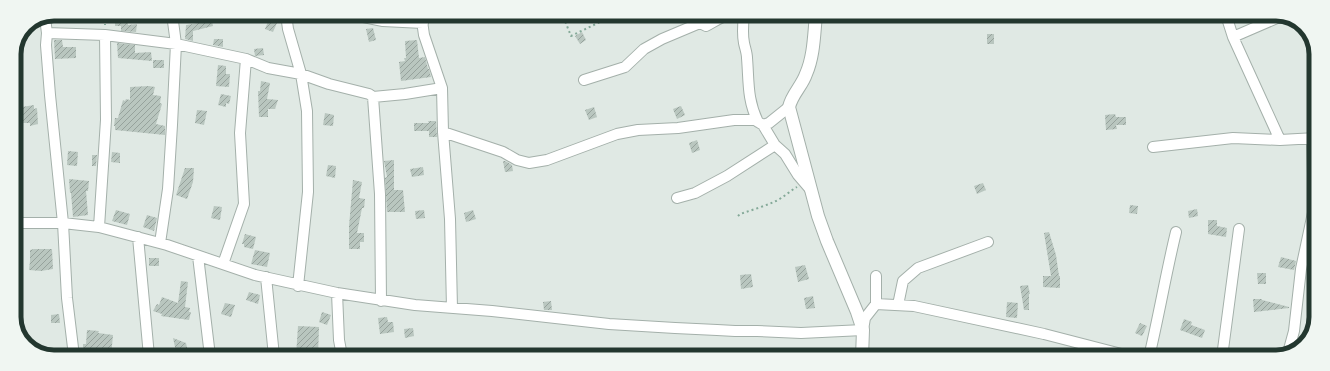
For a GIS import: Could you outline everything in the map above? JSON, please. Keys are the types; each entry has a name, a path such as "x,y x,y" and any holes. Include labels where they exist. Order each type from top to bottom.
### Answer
{"street":[{"path":"160,244 168,189 176,44 173,21"},
{"path":"287,21 307,111 308,192 298,286"},
{"path":"422,21 424,35 442,88 443,132 450,219 452,308"},
{"path":"584,80 625,67 644,49 662,38 700,23 706,26 716,21"},
{"path":"744,21 749,96 755,114 775,145 785,154 798,175 810,189"},
{"path":"816,21 814,41 807,73 804,81 791,99 789,107 812,197 826,241 857,312 863,330"},
{"path":"1228,21 1233,37 1280,140"},
{"path":"1233,37 1270,21"},
{"path":"46,22 50,96 63,223 67,298 73,350"},
{"path":"47,32 105,35 176,44 246,60 268,68 300,74 329,84 369,94 373,97 442,88"},
{"path":"99,227 106,120 105,35"},
{"path":"223,264 244,204 240,133 246,60"},
{"path":"373,97 380,194 382,301"},
{"path":"443,132 503,152 517,160 529,163 547,160 617,134 638,130 678,128 734,120 755,120 761,124 770,123 789,107"},
{"path":"1153,147 1232,138 1280,140 1309,138"},
{"path":"678,198 695,193 727,176 775,145"},
{"path":"21,223 63,223 99,227 138,237 266,278 298,286 382,301 609,324 735,332 757,331 801,333 863,330"},
{"path":"1223,350 1239,229"},
{"path":"1290,347 1294,331 1301,269 1309,231"},
{"path":"1151,350 1158,320 1167,268 1176,232"},
{"path":"138,237 148,350"},
{"path":"898,305 903,281 918,268 988,242"},
{"path":"198,256 209,350"},
{"path":"862,350 865,318 876,304 876,276"},
{"path":"266,278 273,350"},
{"path":"337,293 341,350"},
{"path":"876,304 914,306 1044,334 1106,350"}],"path":[{"path":"565,21 571,36 602,21"},
{"path":"738,216 775,201 787,195 790,190 801,186 810,189"}],"building":[{"path":"115,21 128,21 128,25 137,24 136,32 121,31 121,26 115,26"},
{"path":"212,21 213,26 193,31 193,41 185,39 186,25"},
{"path":"268,21 277,23 273,32 265,29"},
{"path":"373,28 376,40 369,42 366,29"},
{"path":"582,32 586,40 580,44 575,36"},
{"path":"987,34 994,34 994,44 987,44"},
{"path":"214,39 223,39 223,47 213,45"},
{"path":"54,40 62,40 63,47 76,47 76,58 55,59"},
{"path":"417,40 419,58 425,57 431,77 401,81 399,62 405,61 404,58 406,58 405,41"},
{"path":"117,43 135,45 135,53 151,52 152,61 118,58"},
{"path":"263,48 264,55 255,56 254,49"},
{"path":"153,60 164,60 164,68 153,68"},
{"path":"218,65 226,66 226,74 230,74 229,87 216,86"},
{"path":"261,81 270,83 267,99 278,100 275,109 268,109 268,117 259,117 258,91 260,91"},
{"path":"130,87 155,87 153,95 161,96 160,103 162,104 156,124 165,126 165,135 115,130 115,118 118,118 123,100 130,100"},
{"path":"221,94 231,96 229,104 226,103 226,107 218,105"},
{"path":"34,105 34,109 37,108 38,124 30,126 30,123 21,123 22,107"},
{"path":"681,106 685,115 677,119 673,109"},
{"path":"594,107 597,117 589,120 585,110"},
{"path":"197,110 207,111 204,125 195,123"},
{"path":"325,113 334,115 333,126 323,125"},
{"path":"1115,114 1116,117 1126,117 1126,125 1116,125 1117,129 1106,130 1105,115"},
{"path":"428,121 436,121 437,137 429,137 429,131 414,131 414,123 429,123"},
{"path":"697,140 700,150 692,153 689,143"},
{"path":"68,151 78,152 77,166 67,165"},
{"path":"112,152 120,153 120,163 111,162"},
{"path":"92,155 97,155 96,166 92,166"},
{"path":"394,160 394,190 403,190 405,212 387,212 385,178 387,177 384,161"},
{"path":"503,161 512,165 513,171 505,172"},
{"path":"328,165 336,166 335,178 326,176"},
{"path":"423,167 424,175 412,177 410,169"},
{"path":"185,168 194,168 193,182 187,199 176,195"},
{"path":"69,179 89,181 88,191 86,191 88,215 73,217"},
{"path":"353,180 362,182 359,198 365,199 357,233 364,233 364,242 360,242 360,249 349,249 349,226"},
{"path":"983,183 986,190 977,194 974,186"},
{"path":"1130,205 1138,206 1137,214 1129,213"},
{"path":"214,206 222,207 220,220 211,218"},
{"path":"1197,209 1198,216 1189,218 1188,211"},
{"path":"116,210 130,214 127,225 112,221"},
{"path":"424,210 425,218 416,219 415,211"},
{"path":"473,210 476,219 466,222 464,213"},
{"path":"147,215 157,218 154,231 143,227"},
{"path":"1208,220 1217,220 1217,226 1227,228 1226,237 1208,234"},
{"path":"1049,232 1056,255 1060,276 1060,288 1043,287 1043,276 1051,276 1044,233"},
{"path":"245,234 256,237 253,249 244,247 244,244 242,244"},
{"path":"52,249 53,269 41,271 29,270 30,250"},
{"path":"255,250 270,253 267,267 251,264"},
{"path":"1281,257 1296,261 1294,270 1278,267"},
{"path":"149,258 159,258 159,266 149,266"},
{"path":"805,265 809,279 798,282 795,267"},
{"path":"1257,273 1266,273 1266,284 1258,284"},
{"path":"751,274 753,287 741,289 740,275"},
{"path":"181,281 188,282 185,307 190,308 189,312 191,312 189,320 161,316 162,314 153,311 157,304 159,305 162,297 178,303"},
{"path":"1028,285 1030,294 1029,310 1024,310 1020,286"},
{"path":"249,292 260,295 258,304 246,300"},
{"path":"813,296 815,308 806,309 804,298"},
{"path":"1253,299 1262,299 1289,308 1254,312"},
{"path":"551,301 552,310 544,310 543,302"},
{"path":"1007,302 1018,303 1017,318 1006,317"},
{"path":"225,303 235,305 231,317 221,314"},
{"path":"322,312 331,315 327,325 319,322"},
{"path":"59,314 60,323 51,323 51,315"},
{"path":"387,317 388,322 393,322 394,332 380,334 378,318"},
{"path":"1184,319 1192,322 1191,325 1205,330 1202,338 1180,330"},
{"path":"1140,323 1147,326 1142,336 1135,333"},
{"path":"298,326 319,327 318,350 296,350"},
{"path":"413,328 414,336 405,338 404,329"},
{"path":"87,330 99,331 98,333 113,335 112,350 83,350 83,344 86,344"},
{"path":"173,338 186,343 188,350 176,350"}]}
